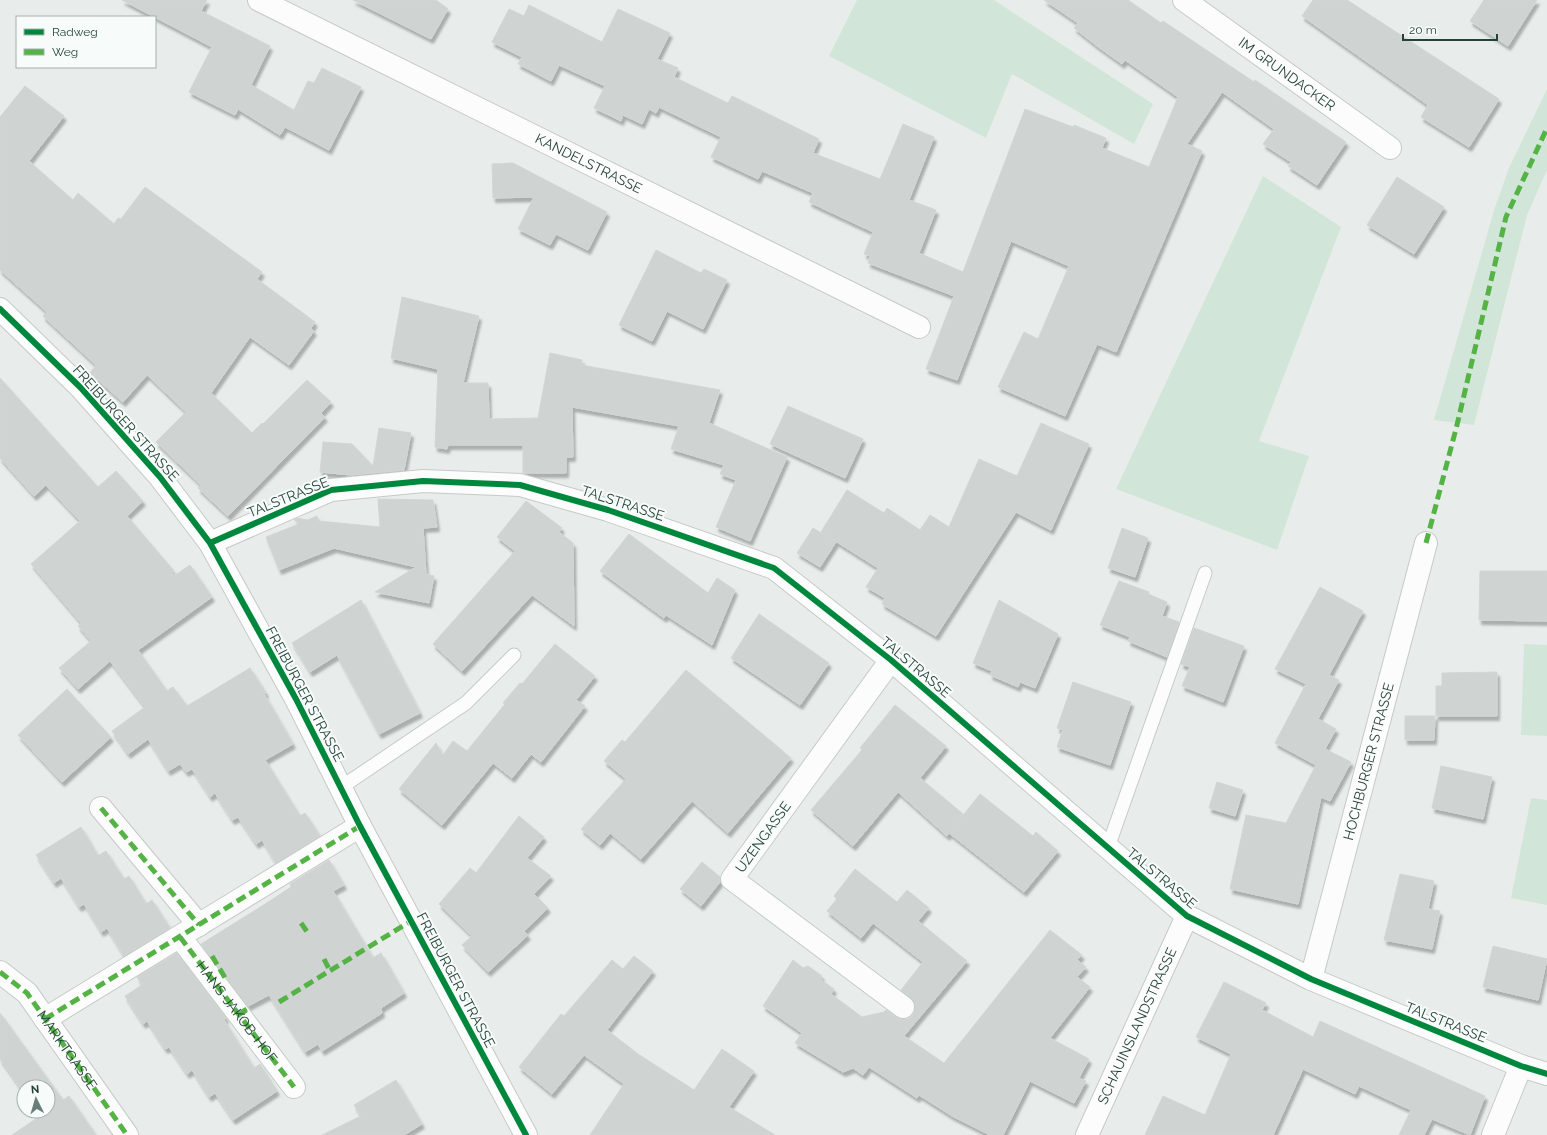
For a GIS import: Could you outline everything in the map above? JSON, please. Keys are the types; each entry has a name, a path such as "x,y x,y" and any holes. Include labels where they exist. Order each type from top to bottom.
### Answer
{"street":[{"name":"KANDELSTRASSE","path":"259,0 919,327"},
{"name":"IM GRUNDACKER","path":"1184,0 1390,148"},
{"name":"FREIBURGER STRASSE","path":"0,309 81,388 160,477 210,543 296,699 360,826 526,1135"},
{"name":"TALSTRASSE","path":"210,543 332,490 423,481 520,485 608,510 774,568 891,660 1187,916 1311,979 1521,1066 1547,1074"},
{"name":"HOCHBURGER STRASSE","path":"1311,979 1426,543"},
{"name":"UZENGASSE","path":"891,660 732,880 903,1007"},
{"path":"101,808 199,924"},
{"path":"46,1019 360,826"},
{"name":"SCHAUINSLANDSTRASSE","path":"1087,1135 1187,916"},
{"name":"HANS-JAKOB-HOF","path":"180,937 294,1087"},
{"name":"MARKTGASSE","path":"0,972 27,993 127,1135"},
{"path":"1493,1135 1521,1066"}],"lane":[{"path":"1108,847 1205,573"},
{"path":"340,788 466,703 514,655"}],"green space":[{"path":"857,0 994,0 1153,104 1134,144 1012,74 986,138 829,56"},
{"path":"1547,89 1547,170 1527,215 1474,425 1434,420 1495,207 1509,168"},
{"path":"1263,176 1341,227 1259,441 1309,456 1277,550 1116,489"},
{"path":"1524,644 1547,645 1547,736 1521,735"},
{"path":"1531,798 1547,800 1547,905 1511,898"}],"building":[{"path":"122,0 207,0 201,11 270,46 251,85 294,110 308,81 314,83 322,68 361,87 329,150 285,127 280,135 238,109 235,115 189,92 212,47 156,18 156,16 153,16"},
{"path":"353,0 436,0 448,9 431,39"},
{"path":"1044,0 1128,0 1161,23 1163,21 1254,82 1255,80 1346,142 1317,185 1288,166 1291,162 1263,144 1274,129 1222,92 1187,144 1202,151 1116,352 1097,344 1065,416 998,387 1024,332 1038,339 1069,266 1011,241 957,380 926,369 954,296 868,263 870,256 864,254 873,232 809,202 813,193 762,171 758,179 711,157 721,137 659,107 656,113 649,109 642,124 623,115 621,121 594,108 605,86 559,65 551,81 518,64 522,57 492,42 509,9 524,16 529,5 602,42 618,9 670,33 657,59 678,68 674,77 728,103 732,96 819,139 813,153 880,179 903,124 934,137 909,200 936,210 919,253 963,272 1025,109 1073,127 1074,125 1106,138 1102,148 1149,167 1178,97 1125,60 1122,64 1097,46 1074,28 1078,23"},
{"path":"1313,0 1347,0 1499,99 1469,147 1421,117 1428,105 1302,16"},
{"path":"1484,0 1537,0 1508,46 1470,21"},
{"path":"25,86 64,116 29,161 73,200 78,193 114,224 118,218 121,219 145,187 262,272 257,279 315,322 311,328 314,331 289,365 250,337 211,393 252,433 307,380 331,402 321,413 325,417 228,516 198,488 201,485 156,442 186,412 147,375 123,402 90,373 96,365 43,316 47,312 0,270 0,117"},
{"path":"513,163 607,212 588,250 556,234 550,245 518,229 534,197 493,198 492,164"},
{"path":"1397,177 1444,207 1414,254 1367,225"},
{"path":"656,250 701,273 704,269 727,280 703,329 667,311 652,341 619,325"},
{"path":"402,297 479,316 463,383 488,383 489,419 538,418 550,353 582,360 581,365 720,390 709,423 787,457 750,541 716,527 736,480 720,474 724,465 671,449 679,426 572,407 573,457 566,457 566,473 523,473 523,445 448,445 447,449 435,447 438,369 391,358"},
{"path":"0,378 98,487 116,471 143,501 127,516 174,571 171,575 177,574 190,565 212,597 138,650 167,691 173,687 187,706 250,668 266,693 264,694 293,744 265,760 300,816 305,813 320,836 276,863 262,840 256,844 238,817 232,820 215,793 210,797 192,769 186,772 180,764 168,771 148,739 128,754 112,731 145,707 110,661 78,689 59,668 91,641 78,626 81,623 31,564 80,521 46,485 34,496 0,458"},
{"path":"788,406 863,439 845,478 770,444"},
{"path":"1041,423 1089,444 1051,530 1016,512 936,636 882,604 885,598 866,587 878,568 821,532 847,490 884,513 887,508 920,530 930,515 949,527 979,459 1017,476"},
{"path":"379,428 411,433 404,470 351,475 320,472 323,442 352,444 373,466"},
{"path":"378,499 433,500 437,527 423,528 426,574 434,576 429,603 375,592 416,567 334,548 279,570 266,537 299,524 294,520 297,518 308,520 317,516 319,521 380,527"},
{"path":"526,501 562,528 559,532 573,543 574,626 532,595 462,671 433,644 515,551 497,537"},
{"path":"813,528 836,542 820,567 797,553"},
{"path":"1122,528 1148,538 1135,577 1108,568"},
{"path":"629,534 708,593 717,578 735,590 712,645 666,615 664,618 600,571"},
{"path":"1480,571 1547,571 1547,621 1479,620"},
{"path":"1119,581 1149,592 1148,594 1167,602 1162,616 1179,622 1167,657 1128,641 1130,637 1100,625"},
{"path":"1320,587 1363,611 1329,675 1339,680 1318,719 1336,729 1325,749 1351,762 1330,801 1321,797 1298,904 1230,889 1246,815 1286,823 1316,765 1275,743 1306,684 1275,669"},
{"path":"361,600 420,713 379,734 337,655 310,672 292,643"},
{"path":"999,600 1058,634 1035,688 1020,682 1018,687 990,675 992,671 973,663"},
{"path":"759,614 829,663 800,705 731,658"},
{"path":"1194,628 1244,646 1223,702 1182,686 1190,667 1181,664"},
{"path":"555,644 595,676 576,700 585,706 541,762 531,754 512,778 493,763 442,825 399,789 436,743 443,755 453,741 467,751 505,704 503,703 520,683 522,684"},
{"path":"686,670 791,758 728,833 692,801 641,859 610,833 600,845 581,829 626,779 604,761 622,740 625,742"},
{"path":"1497,672 1497,716 1436,716 1436,686 1442,686 1442,673"},
{"path":"1073,682 1131,702 1110,765 1057,747 1063,729 1057,728"},
{"path":"67,689 111,737 62,782 18,735"},
{"path":"895,705 946,746 920,778 963,814 947,836 898,792 853,846 811,810 862,750 860,748"},
{"path":"1405,716 1435,716 1434,740 1405,740"},
{"path":"1441,766 1492,777 1483,819 1432,808"},
{"path":"1217,782 1243,790 1235,816 1209,808"},
{"path":"980,794 1033,836 1036,832 1058,851 1024,892 949,833"},
{"path":"519,816 544,837 527,858 551,876 534,894 548,908 524,931 528,935 488,972 462,945 472,936 439,904 470,868 476,873"},
{"path":"81,827 98,856 106,851 124,879 129,876 146,904 152,900 170,928 124,956 107,928 101,932 84,904 79,907 61,878 54,883 36,855"},
{"path":"329,860 344,885 333,891 373,958 381,953 404,993 381,1008 382,1013 322,1051 318,1044 305,1052 269,995 248,1006 201,944 291,887 290,884"},
{"path":"702,862 720,877 720,882 701,906 680,889"},
{"path":"855,869 897,902 907,890 929,908 918,921 967,961 904,1036 944,1063 1050,930 1082,955 1077,960 1086,967 1077,977 1090,987 1050,1038 1089,1059 1079,1078 1086,1081 1074,1103 1030,1081 1003,1135 990,1135 952,1116 919,1095 917,1098 869,1067 863,1075 853,1068 843,1072 795,1043 802,1033 763,1006 793,960 803,968 808,966 822,976 820,979 834,989 831,994 862,1017 884,1012 886,1010 902,1019 908,1019 913,1015 915,1009 914,1002 901,990 923,962 873,923 861,938 827,911 837,899 834,896"},
{"path":"1400,874 1434,881 1428,909 1440,911 1432,949 1384,940"},
{"path":"1493,946 1547,959 1538,1000 1483,987"},
{"path":"177,953 226,1018 224,1020 254,1068 260,1064 277,1091 233,1120 215,1093 209,1097 192,1070 187,1074 169,1047 165,1049 147,1021 143,1024 125,996 142,985 137,977"},
{"path":"634,956 653,971 607,1030 638,1054 694,1090 722,1049 754,1071 729,1107 775,1135 590,1135 624,1084 584,1055 552,1094 519,1067 561,1014 564,1016 612,960 623,969"},
{"path":"1224,982 1266,1003 1262,1010 1313,1037 1320,1021 1485,1096 1470,1135 1432,1119 1424,1135 1399,1135 1411,1110 1359,1086 1355,1094 1303,1069 1273,1135 1145,1135 1163,1096 1205,1115 1231,1054 1196,1037"},
{"path":"0,1013 48,1079 16,1079 16,1082 0,1059"},
{"path":"396,1080 422,1124 404,1135 322,1135 361,1116 354,1105"},
{"path":"56,1090 63,1100 69,1096 96,1135 12,1135 36,1119 56,1119"}],"marked path":[{"path":"1426,543 1457,425 1506,217 1547,128"},
{"path":"101,808 199,925"},
{"path":"45,1019 360,826"},
{"path":"279,1002 411,921"},
{"path":"301,923 308,933"},
{"path":"180,937 294,1087"},
{"path":"212,956 227,981"},
{"path":"324,959 330,971"},
{"path":"0,972 27,993 127,1135"},
{"path":"239,1014 245,1011 241,1004"}],"cycle path":[{"path":"0,309 81,388 160,477 210,543 296,699 360,826 526,1135"},
{"path":"210,543 331,490 423,481 520,485 608,510 774,568 891,660 1187,916 1311,979 1521,1066 1547,1074"}]}
